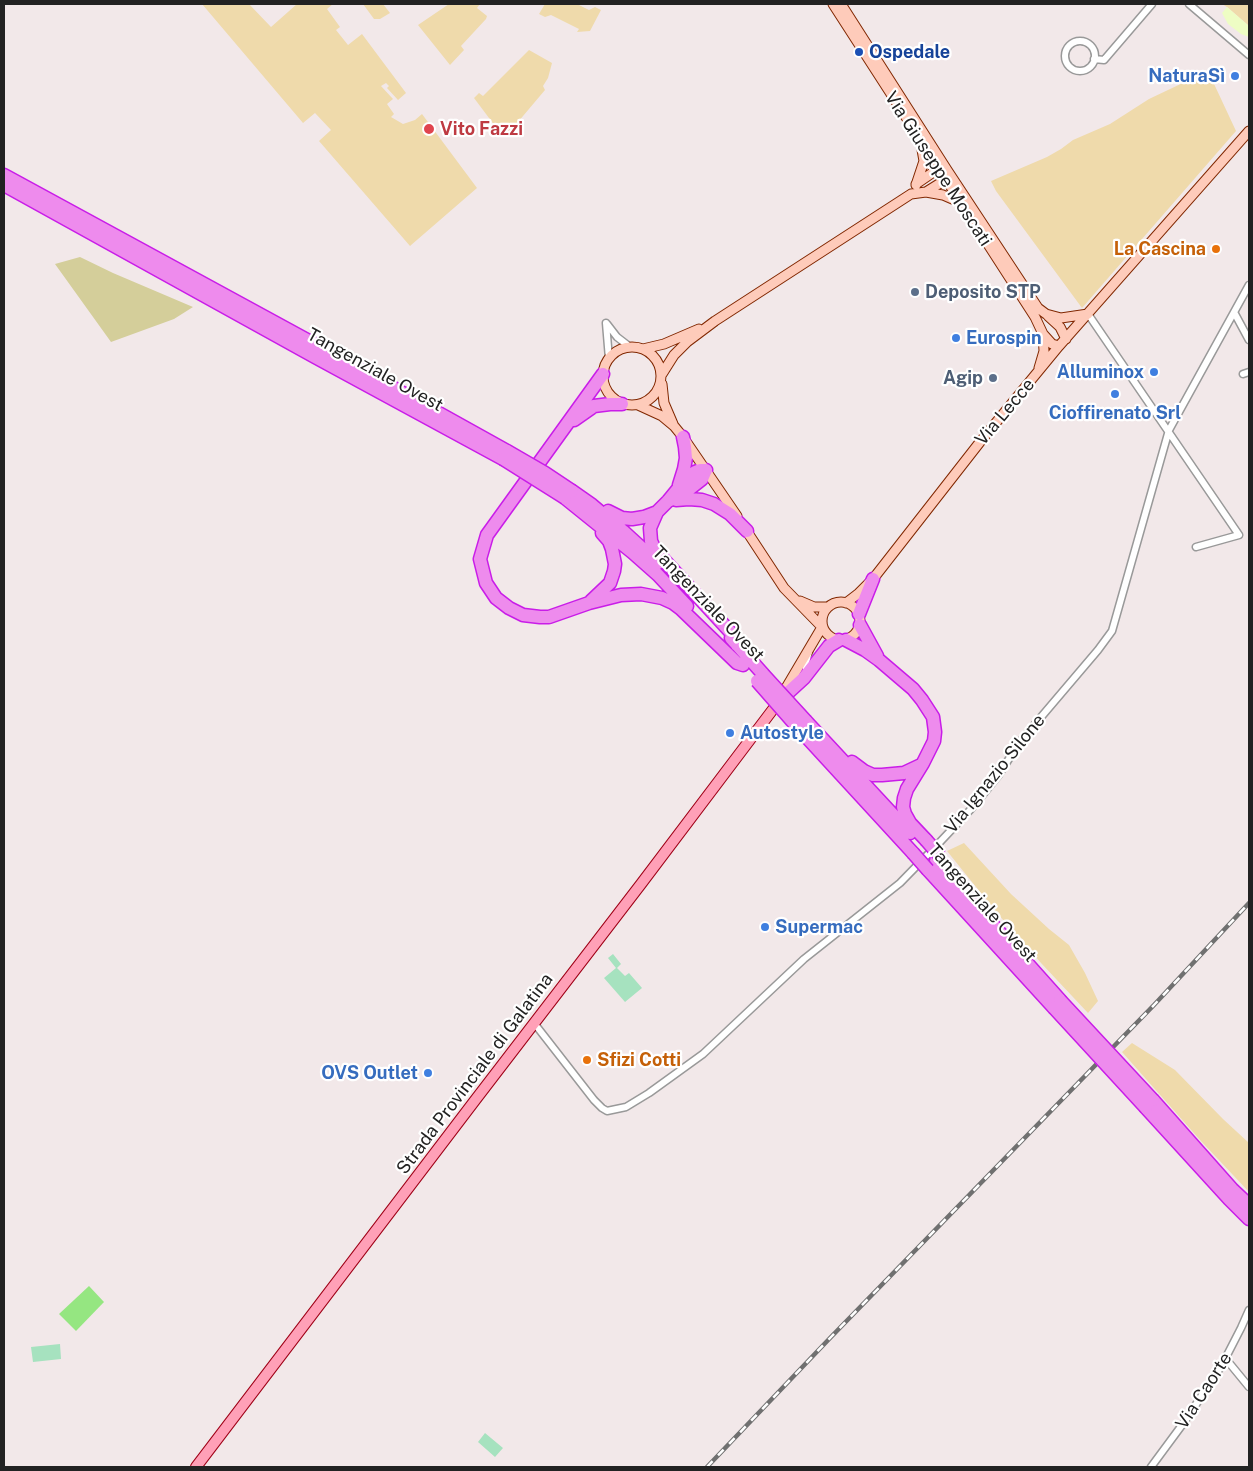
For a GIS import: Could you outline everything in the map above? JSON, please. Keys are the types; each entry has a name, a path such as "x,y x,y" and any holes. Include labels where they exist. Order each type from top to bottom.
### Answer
{"highway":[{"path":"4,169 33,186 41,195"},
{"name":"Tangenziale Ovest","path":"4,175 312,342 505,455"},
{"name":"Tangenziale Ovest","path":"4,185 315,357 505,455 546,473 569,497 658,575 742,665 760,677"},
{"path":"4,192 110,248 136,257"},
{"path":"603,374 487,535 481,552 481,567 486,583 496,598 509,608 524,615 540,618 549,617 611,596 631,594 653,595 673,603 681,609 737,663 742,665"},
{"path":"565,428 579,415 594,406 622,404"},
{"path":"677,490 686,458 683,437"},
{"path":"668,501 683,494 702,479 706,470 696,472 657,512 650,528 652,541 654,550 736,637 737,644"},
{"path":"588,603 610,583 615,564 614,557 609,541 604,534 573,508 569,497 578,491 612,514 622,518 644,517 657,512"},
{"name":"Tangenziale Ovest","path":"569,497 592,505 678,582 737,644 760,677 920,846 1057,1004 1149,1104 1249,1205"},
{"path":"668,501 689,499 702,500 714,504 730,514 747,531"},
{"path":"873,579 859,620 879,660"},
{"path":"780,700 804,678 829,646 842,640 864,650 879,660 912,689 933,717 935,732 934,741 907,789 903,807 920,846 935,863"},
{"path":"806,725 819,729 864,772 882,775 904,773 923,763"},
{"name":"Tangenziale Ovest","path":"935,863 963,882 963,891 1057,1004"},
{"name":"Tangenziale Ovest","path":"1149,1104 1229,1199 1249,1219"}],"main road":[{"name":"Strada Provinciale di Galatina","path":"196,1467 780,700"}],"street":[{"name":"Via Giuseppe Moscati","path":"833,4 921,140 1028,294 1038,308 1060,327 1063,343"},
{"name":"Via Giuseppe Moscati","path":"841,4 961,203 1035,317 1042,334 1044,351 1037,373"},
{"path":"1094,59 1104,60 1152,4"},
{"path":"1189,4 1249,55"},
{"path":"1081,42 1090,46 1093,50 1094,59 1090,67 1075,71 1067,65 1065,55 1069,46 1081,42"},
{"name":"Via Lecce","path":"846,603 873,579 980,442 1037,373 1249,131"},
{"path":"911,194 924,161 921,140"},
{"path":"916,184 927,176 944,172 942,182 926,192"},
{"path":"638,405 656,394 674,355 687,342 715,321 911,194 926,192 943,195 961,203"},
{"path":"1169,430 1249,285"},
{"path":"1046,314 1061,318 1088,314 1239,535 1196,547"},
{"path":"1234,314 1249,340"},
{"path":"643,349 664,344 715,321"},
{"path":"609,359 606,323 617,337 630,347"},
{"path":"1042,334 1052,344 1063,343"},
{"path":"674,426 664,403 660,366 656,359 643,349 630,347 615,353 605,366 603,374 606,389 622,404 638,405 662,416 674,426 706,470 784,588 822,627 828,636 842,640 854,635 859,620 856,609 846,603 836,603 828,607 814,607 803,603 784,588"},
{"name":"Via Ignazio Silone","path":"534,1023 602,1108 607,1111 626,1107 649,1093 703,1054 804,959 901,882 972,808 998,776 1019,743 1112,631 1169,430"},
{"path":"780,700 822,627 822,616 828,607"},
{"path":"810,648 805,666 807,670 810,670"},
{"name":"Via Caorte","path":"1151,1467 1185,1421 1226,1359 1249,1310"},
{"path":"1226,1359 1249,1387"}],"shaded area":[{"path":"202,4 249,4 271,27 297,4 333,4 327,9 340,27 336,30 348,45 362,34 406,93 398,100 387,88 389,86 386,83 381,86 393,99 387,104 394,114 391,117 403,124 415,120 422,114 477,188 410,246 319,141 331,130 315,113 303,123"},
{"path":"363,4 383,4 390,13 380,19 374,19"},
{"path":"449,4 480,4 477,8 487,16 461,46 464,50 450,65 418,25"},
{"path":"545,4 577,4 589,10 595,7 601,10 590,31 577,32 579,29 551,15 545,17 539,14"},
{"path":"1222,4 1249,4 1249,26 1227,7"},
{"path":"1227,7 1249,26 1249,37 1241,34 1228,24 1222,13"},
{"path":"529,50 552,63 548,78 543,86 545,90 507,135 504,136 474,98 479,93 483,96"},
{"path":"1208,71 1236,131 1082,308 996,191 991,181 1047,157 1073,140 1110,124 1149,99"},
{"path":"80,257 193,307 174,319 111,342 55,264"},
{"path":"964,843 1011,894 1069,945 1098,1001 1088,1013 997,913 947,851"},
{"path":"613,954 621,964 617,968 625,976 629,973 642,988 625,1002 604,978 616,968 608,958"},
{"path":"1132,1043 1175,1070 1249,1143 1249,1192 1122,1052"},
{"path":"60,1344 61,1359 33,1362 31,1347"},
{"path":"485,1433 503,1448 495,1457 478,1442"}],"green space":[{"path":"89,1286 104,1302 76,1331 59,1314"}],"railway":[{"path":"707,1467 1154,1005 1249,903"}],"place":[{"name":"Ospedale","path":"859,52"},
{"name":"NaturaSì","path":"1235,76"},
{"name":"Vito Fazzi","path":"429,129"},
{"name":"La Cascina","path":"1216,249"},
{"name":"Deposito STP","path":"915,292"},
{"name":"Eurospin","path":"956,338"},
{"name":"Alluminox","path":"1154,372"},
{"name":"Agip","path":"993,378"},
{"name":"Cioffirenato Srl","path":"1115,394"},
{"name":"Autostyle","path":"730,733"},
{"name":"Supermac","path":"765,927"},
{"name":"Sfizi Cotti","path":"587,1060"},
{"name":"OVS Outlet","path":"428,1073"}]}
